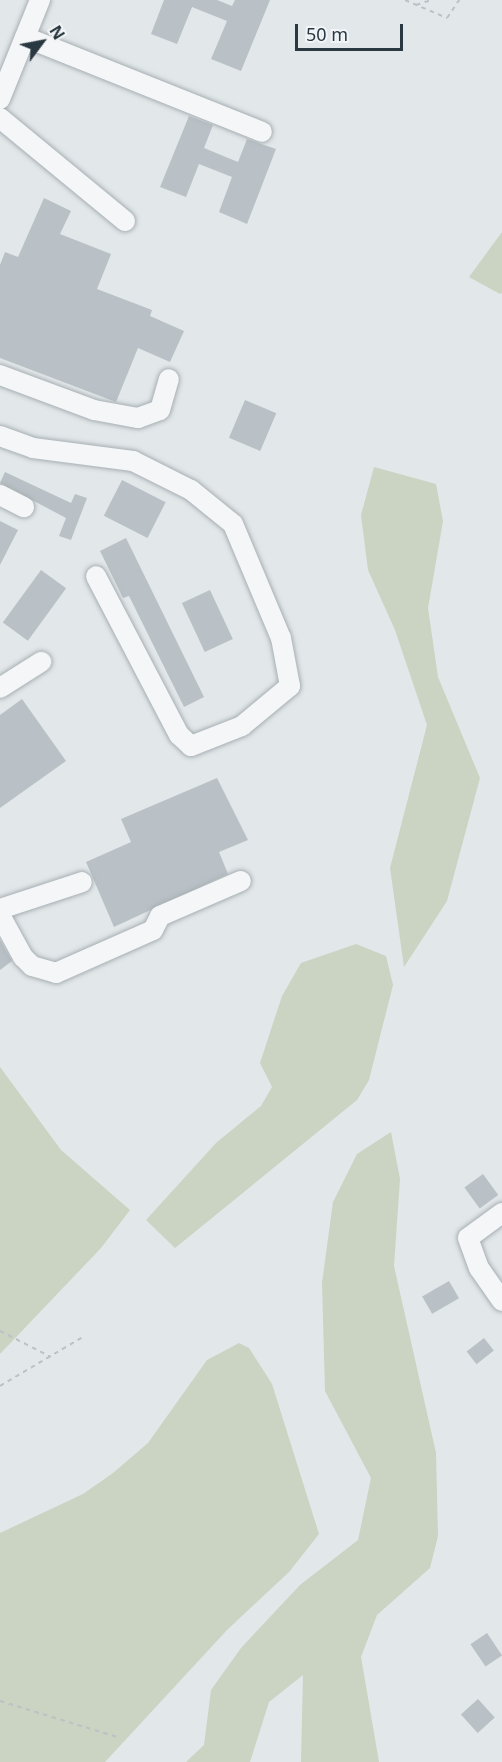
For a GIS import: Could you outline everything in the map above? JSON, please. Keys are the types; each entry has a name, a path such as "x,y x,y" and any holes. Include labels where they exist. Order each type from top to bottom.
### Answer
{"street":[{"path":"0,99 8,58 25,37 40,0"},
{"path":"25,37 262,132"},
{"path":"0,118 124,220"},
{"path":"0,375 94,410 138,418 160,410 169,379"},
{"path":"0,436 33,448 133,461 191,490 232,524 281,638 290,686 242,726 191,746 179,735 96,576"},
{"path":"0,495 24,507"},
{"path":"0,688 41,662"},
{"path":"0,915 23,957 32,966 57,973 153,930 160,916 241,881"},
{"path":"0,909 82,882"},
{"path":"502,1214 468,1238 479,1268 502,1301"}],"path":[{"path":"405,0 447,18 459,0"},
{"path":"416,5 418,0"},
{"path":"416,5 431,0"},
{"path":"0,1331 51,1357"},
{"path":"0,1386 83,1337"},
{"path":"0,1701 120,1738"}],"green space":[{"path":"502,232 502,293 500,294 469,277"},
{"path":"374,467 436,484 443,521 428,608 438,677 480,778 447,901 404,967 390,868 427,725 395,630 368,570 361,515"},
{"path":"356,944 386,956 393,985 369,1080 357,1100 175,1248 146,1220 216,1143 261,1106 272,1087 260,1063 282,996 301,963"},
{"path":"0,1067 61,1150 130,1210 101,1248 0,1354"},
{"path":"391,1132 400,1179 394,1266 436,1453 438,1536 430,1568 377,1615 361,1657 379,1762 301,1762 303,1675 269,1702 250,1762 186,1762 204,1745 211,1690 241,1648 300,1585 358,1540 371,1478 325,1391 322,1283 333,1202 357,1154"},
{"path":"239,1343 249,1348 272,1384 319,1534 289,1572 227,1630 105,1762 0,1762 0,1533 83,1494 113,1473 148,1443 207,1360"}],"building":[{"path":"164,0 217,0 232,6 235,0 270,0 241,71 211,59 227,21 192,7 177,44 151,34"},
{"path":"189,116 213,125 204,148 238,162 247,139 276,149 247,224 219,212 232,177 199,164 186,197 160,187"},
{"path":"44,198 71,211 60,234 111,254 97,289 152,310 150,316 184,331 170,362 138,348 116,402 0,358 0,265 5,252 18,257"},
{"path":"245,400 276,413 260,451 229,438"},
{"path":"5,472 71,503 75,494 87,498 71,540 59,536 66,518 0,483"},
{"path":"122,480 166,502 147,538 104,516"},
{"path":"0,521 18,530 0,565"},
{"path":"126,538 204,697 184,707 129,596 123,598 100,551"},
{"path":"41,570 66,588 28,641 3,623"},
{"path":"210,590 233,639 205,652 182,603"},
{"path":"22,699 66,761 0,808 0,715"},
{"path":"217,778 248,840 219,852 228,874 114,927 86,862 131,842 121,819"},
{"path":"0,940 12,961 0,970"},
{"path":"483,1174 498,1195 480,1209 464,1188"},
{"path":"449,1281 459,1298 432,1314 422,1296"},
{"path":"484,1338 494,1351 477,1364 467,1352"},
{"path":"487,1633 502,1655 486,1667 470,1644"},
{"path":"478,1699 495,1718 478,1733 461,1714"}]}
